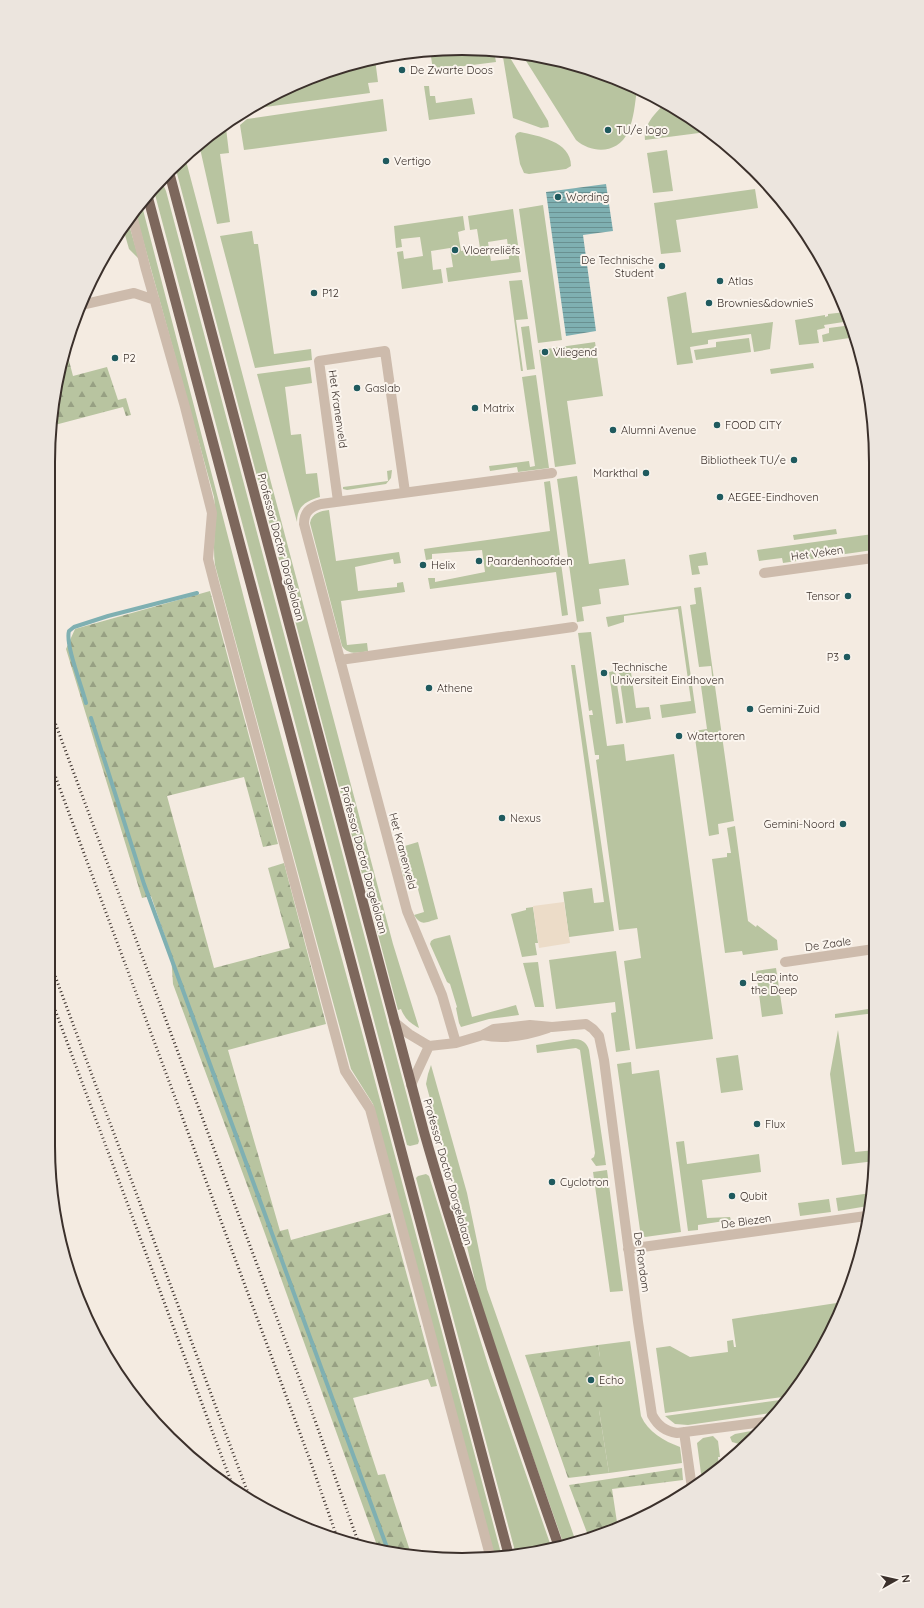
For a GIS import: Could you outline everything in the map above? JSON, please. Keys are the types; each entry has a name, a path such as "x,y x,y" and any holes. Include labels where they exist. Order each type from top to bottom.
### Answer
{"main road":[{"name":"Professor Doctor Dorgelolaan","path":"171,178 443,1202 477,1309 557,1541"},
{"path":"149,202 508,1551"}],"street":[{"path":"134,222 185,407 212,513 208,558 217,594 345,1071 370,1109 489,1552"},
{"path":"87,304 134,293 155,300"},
{"name":"Het Kranenveld","path":"338,501 319,361 385,351 405,492"},
{"name":"Het Kranenveld","path":"456,1043 442,995 407,911 304,524 305,515 313,507 338,501 552,473"},
{"name":"Het Veken","path":"764,572 869,559"},
{"path":"340,660 573,627"},
{"name":"De Zaale","path":"785,962 869,950"},
{"path":"394,1022 409,1034 429,1046 411,1085"},
{"name":"De Rondom","path":"429,1046 456,1043 484,1035 495,1038 534,1033 552,1027 586,1024 593,1029 600,1040 652,1415 656,1423 666,1430 677,1433 760,1422"},
{"name":"De Biezen","path":"628,1249 863,1216"},
{"path":"684,1432 691,1482"}],"green space":[{"path":"462,55 495,56 496,62 433,70 431,56"},
{"path":"503,57 510,58 548,121 549,127 541,128 513,118"},
{"path":"525,60 567,69 593,77 636,94 632,122 624,139 618,144 604,150 589,148 576,140"},
{"path":"376,65 378,82 368,83 370,93 264,107 282,97 323,80"},
{"path":"424,86 429,86 430,96 435,96 436,103 472,98 475,114 429,120"},
{"path":"383,99 387,131 244,150 240,125 247,119"},
{"path":"661,107 699,132 645,140 646,129 654,115"},
{"path":"226,131 229,153 220,154 230,222 217,224 200,151"},
{"path":"520,132 536,135 560,145 570,158 571,166 566,169 529,174 524,173 520,164 515,136"},
{"path":"667,150 673,191 653,193 647,153"},
{"path":"187,163 393,944 419,1028 408,1020 401,1009 398,1010 177,172"},
{"path":"164,186 419,1141 418,1144 410,1146 407,1145 155,195"},
{"path":"755,189 758,208 676,220 681,252 661,254 654,203"},
{"path":"543,205 562,340 538,343 519,209"},
{"path":"143,209 259,656 363,1036 500,1551 493,1552 373,1104 351,1069 215,565 214,497 137,217"},
{"path":"513,209 518,245 508,247 507,239 488,242 491,261 509,259 509,251 518,250 521,272 448,282 446,268 453,267 450,248 431,251 433,270 441,269 443,283 402,289 397,252 403,251 404,259 423,256 420,237 401,239 402,247 396,248 394,226 463,216 465,230 458,232 461,251 480,248 477,229 470,230 468,216"},
{"path":"130,227 139,259 129,249 125,235"},
{"path":"252,231 254,244 258,244 274,354 311,349 312,360 255,368 220,236"},
{"path":"522,280 528,319 516,320 523,371 521,371 509,281"},
{"path":"686,292 692,333 773,322 770,349 754,352 751,334 708,340 708,344 690,347 693,363 677,365 667,297"},
{"path":"840,313 844,322 824,325 825,328 817,330 819,343 799,345 795,320 825,315 825,317 828,316 828,314"},
{"path":"529,326 535,369 527,370 521,327"},
{"path":"845,326 849,338 823,342 822,335 829,333 829,328"},
{"path":"749,338 751,352 696,360 694,350 716,347 716,342"},
{"path":"595,342 603,396 567,401 576,464 555,467 539,350"},
{"path":"69,359 73,376 107,367 118,400 126,398 131,415 126,416 123,407 57,424 58,409"},
{"path":"813,363 814,368 771,374 770,369"},
{"path":"310,367 312,383 285,387 291,435 301,434 306,474 317,473 320,497 310,500 303,505 297,516 297,522 257,374"},
{"path":"536,375 549,468 518,472 517,467 490,471 489,466 529,461 530,467 535,466 522,377"},
{"path":"392,470 391,478 386,484 347,490 343,489 343,487 388,481 387,471"},
{"path":"577,476 589,564 625,559 629,585 599,589 601,604 582,607 584,621 577,622 557,479"},
{"path":"550,481 568,615 562,616 556,572 430,589 428,578 435,578 435,582 485,572 482,550 432,554 432,559 426,560 424,549 550,531 544,482"},
{"path":"329,510 336,561 399,552 401,563 394,564 393,559 355,567 358,591 397,587 397,583 403,582 405,592 341,601 347,645 367,643 368,651 357,653 350,652 342,646 310,523 317,513"},
{"path":"836,529 837,534 794,540 793,535"},
{"path":"869,535 869,551 783,563 782,558 759,561 757,550"},
{"path":"706,552 708,565 698,566 700,574 692,575 689,555"},
{"path":"701,587 734,821 718,824 719,834 709,836 694,731 707,729 701,686 713,685 711,666 699,667 690,605 696,604 694,588"},
{"path":"210,591 278,844 263,847 244,777 167,796 214,968 290,948 268,868 284,863 326,1024 228,1050 280,1231 288,1229 291,1240 390,1213 437,1386 431,1387 428,1379 353,1398 378,1475 385,1474 410,1550 376,1543 173,984 171,954 151,896 142,898 66,649 75,629"},
{"path":"681,606 696,713 662,718 660,705 691,701 678,609 624,616 624,622 608,627 606,617"},
{"path":"591,632 607,746 624,744 626,761 674,754 713,1039 636,1049 624,961 641,958 637,928 619,930 596,760 599,759 599,755 595,755 589,715 593,715 592,710 589,711 578,633"},
{"path":"571,665 575,665 614,931 569,937 563,892 592,888 594,903 604,902"},
{"path":"630,665 636,708 649,707 651,719 626,723 618,667"},
{"path":"615,671 623,723 616,724 609,672"},
{"path":"735,826 748,921 756,927 757,925 777,940 778,950 743,955 742,951 725,953 712,859 727,857 727,853 731,853 727,828"},
{"path":"418,842 438,919 424,923 419,921 414,915 424,912 415,878 405,881 397,850 398,848"},
{"path":"533,907 538,943 535,943 537,955 522,957 511,914"},
{"path":"450,935 472,1017 516,1005 519,1015 489,1019 461,1027 450,984 447,982 430,944 434,939"},
{"path":"616,951 630,1050 616,1052 611,1013 616,1012 615,1002 556,1009 549,960"},
{"path":"538,962 544,1007 535,1007 523,963"},
{"path":"776,968 783,1014 762,1017 756,971"},
{"path":"869,1009 869,1014 835,1018 835,1014"},
{"path":"838,1030 855,1152 869,1151 868,1162 842,1165 830,1074"},
{"path":"573,1039 583,1042 587,1045 589,1050 606,1165 596,1166 591,1159 594,1157 595,1153 580,1050 576,1048 537,1053 536,1045"},
{"path":"738,1055 743,1090 721,1093 716,1058"},
{"path":"631,1062 632,1074 659,1070 681,1232 645,1237 642,1235 640,1230 617,1064"},
{"path":"431,1065 467,1193 487,1289 574,1537 567,1539 562,1540 517,1412 478,1294 448,1164 426,1084"},
{"path":"684,1141 687,1164 759,1154 761,1172 702,1180 707,1218 730,1217 731,1220 698,1225 698,1230 688,1231 676,1142"},
{"path":"607,1170 623,1291 610,1292 593,1172"},
{"path":"426,1174 429,1176 490,1371 550,1543 515,1550 416,1178"},
{"path":"866,1194 865,1207 838,1211 836,1198"},
{"path":"829,1199 831,1212 800,1216 798,1203"},
{"path":"838,1303 814,1350 782,1397 665,1413 656,1348 670,1346 690,1357 728,1352 727,1341 733,1340 734,1347 736,1347 732,1319"},
{"path":"630,1341 641,1416 648,1427 657,1435 680,1447 682,1463 609,1473 599,1410 600,1357 598,1345"},
{"path":"598,1345 600,1357 602,1359 607,1405 599,1410 609,1473 568,1478 525,1355"},
{"path":"780,1400 769,1413 688,1425 675,1424 665,1416"},
{"path":"751,1431 750,1434 739,1444 732,1442 730,1437 735,1434"},
{"path":"713,1436 718,1441 720,1457 718,1457 718,1462 701,1475 697,1443 703,1438"},
{"path":"682,1468 683,1480 612,1489 617,1522 587,1533 569,1485"}],"shaded area":[{"path":"564,902 570,943 539,948 533,906"}],"water":[{"path":"606,184 613,231 583,235 596,331 566,336 546,192"}],"waterway":[{"path":"86,703 69,645 69,631 74,627 108,616 197,593"},
{"path":"91,718 144,884 386,1546"}],"railway":[{"path":"55,722 312,1412 357,1539"},
{"path":"55,775 310,1460 335,1532"},
{"path":"55,976 247,1491"},
{"path":"55,1010 231,1480"}],"place":[{"name":"De Zwarte Doos","path":"402,70"},
{"name":"TU/e logo","path":"608,130"},
{"name":"Vertigo","path":"386,161"},
{"name":"Wording","path":"558,197"},
{"name":"Vloerreliëfs","path":"455,250"},
{"name":"De Technische Student","path":"662,266"},
{"name":"Atlas","path":"720,281"},
{"name":"P12","path":"314,293"},
{"name":"Brownies&downieS","path":"709,303"},
{"name":"Vliegend","path":"545,352"},
{"name":"P2","path":"115,358"},
{"name":"Gaslab","path":"357,388"},
{"name":"Matrix","path":"475,408"},
{"name":"FOOD CITY","path":"717,425"},
{"name":"Alumni Avenue","path":"613,430"},
{"name":"Bibliotheek TU/e","path":"794,460"},
{"name":"Markthal","path":"646,473"},
{"name":"AEGEE-Eindhoven","path":"720,497"},
{"name":"Paardenhoofden","path":"479,561"},
{"name":"Helix","path":"423,565"},
{"name":"Tensor","path":"848,596"},
{"name":"P3","path":"847,657"},
{"name":"Technische Universiteit Eindhoven","path":"604,673"},
{"name":"Athene","path":"429,688"},
{"name":"Gemini-Zuid","path":"750,709"},
{"name":"Watertoren","path":"679,736"},
{"name":"Nexus","path":"502,818"},
{"name":"Gemini-Noord","path":"843,824"},
{"name":"Leap into the Deep","path":"743,983"},
{"name":"Flux","path":"757,1124"},
{"name":"Cyclotron","path":"552,1182"},
{"name":"Qubit","path":"732,1196"},
{"name":"Echo","path":"591,1380"}]}
